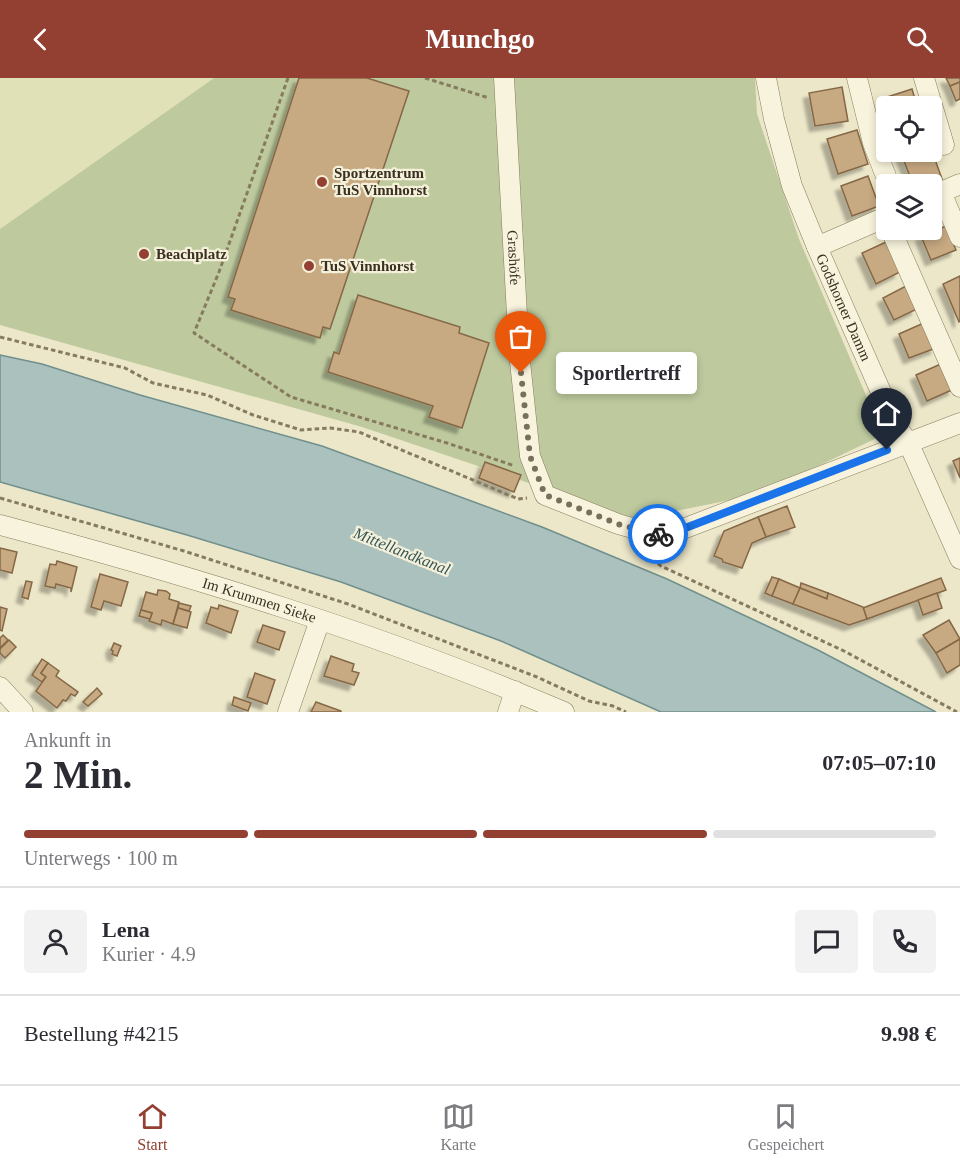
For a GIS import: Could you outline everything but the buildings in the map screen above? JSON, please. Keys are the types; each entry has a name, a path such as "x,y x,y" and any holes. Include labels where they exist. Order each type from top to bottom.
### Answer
{"street":[{"name":"Grashöfe","path":"504,78 519,352 530,456 545,495"},
{"name":"Godshorner Damm","path":"766,78 774,119 792,186 896,426 908,442 960,559"},
{"path":"857,78 873,143 885,174"},
{"path":"924,78 944,145"},
{"path":"942,192 960,184"},
{"path":"942,205 960,237"},
{"path":"817,247 876,222"},
{"path":"895,240 960,387"},
{"path":"545,495 618,524 653,534 675,532 960,423"},
{"name":"Im Krummen Sieke","path":"0,525 203,581 320,620 515,691 564,712"},
{"path":"288,712 320,620"},
{"path":"0,687 23,712"},
{"path":"508,712 515,691"}],"path":[{"path":"288,78 219,272 194,333 291,397 447,443 537,474"},
{"path":"425,78 505,103"},
{"path":"0,338 125,368 153,382 207,394 253,415 301,430 330,428 359,432 518,499 545,495"},
{"path":"638,548 661,566 844,651 957,712"}],"green space":[{"path":"0,78 214,78 0,229"},
{"name":"TuS Vinnhorst","path":"214,78 755,78 757,114 799,239 883,435 760,494 636,519 362,427 0,325 0,229"}],"water":[{"name":"Mittellandkanal","path":"0,355 42,364 140,395 322,446 542,527 667,579 818,650 936,712 661,712 501,641 341,582 0,482"}],"way so far":[{"path":"521,373 530,456 545,495 618,524 658,534"}],"place":[{"name":"Sportzentrum TuS Vinnhorst","path":"322,182"},
{"name":"Beachplatz","path":"144,254"},
{"name":"TuS Vinnhorst","path":"309,266"},
{"name":"Sportlertreff","path":"521,373"}],"route":[{"path":"658,534 675,532 887,450"}]}
